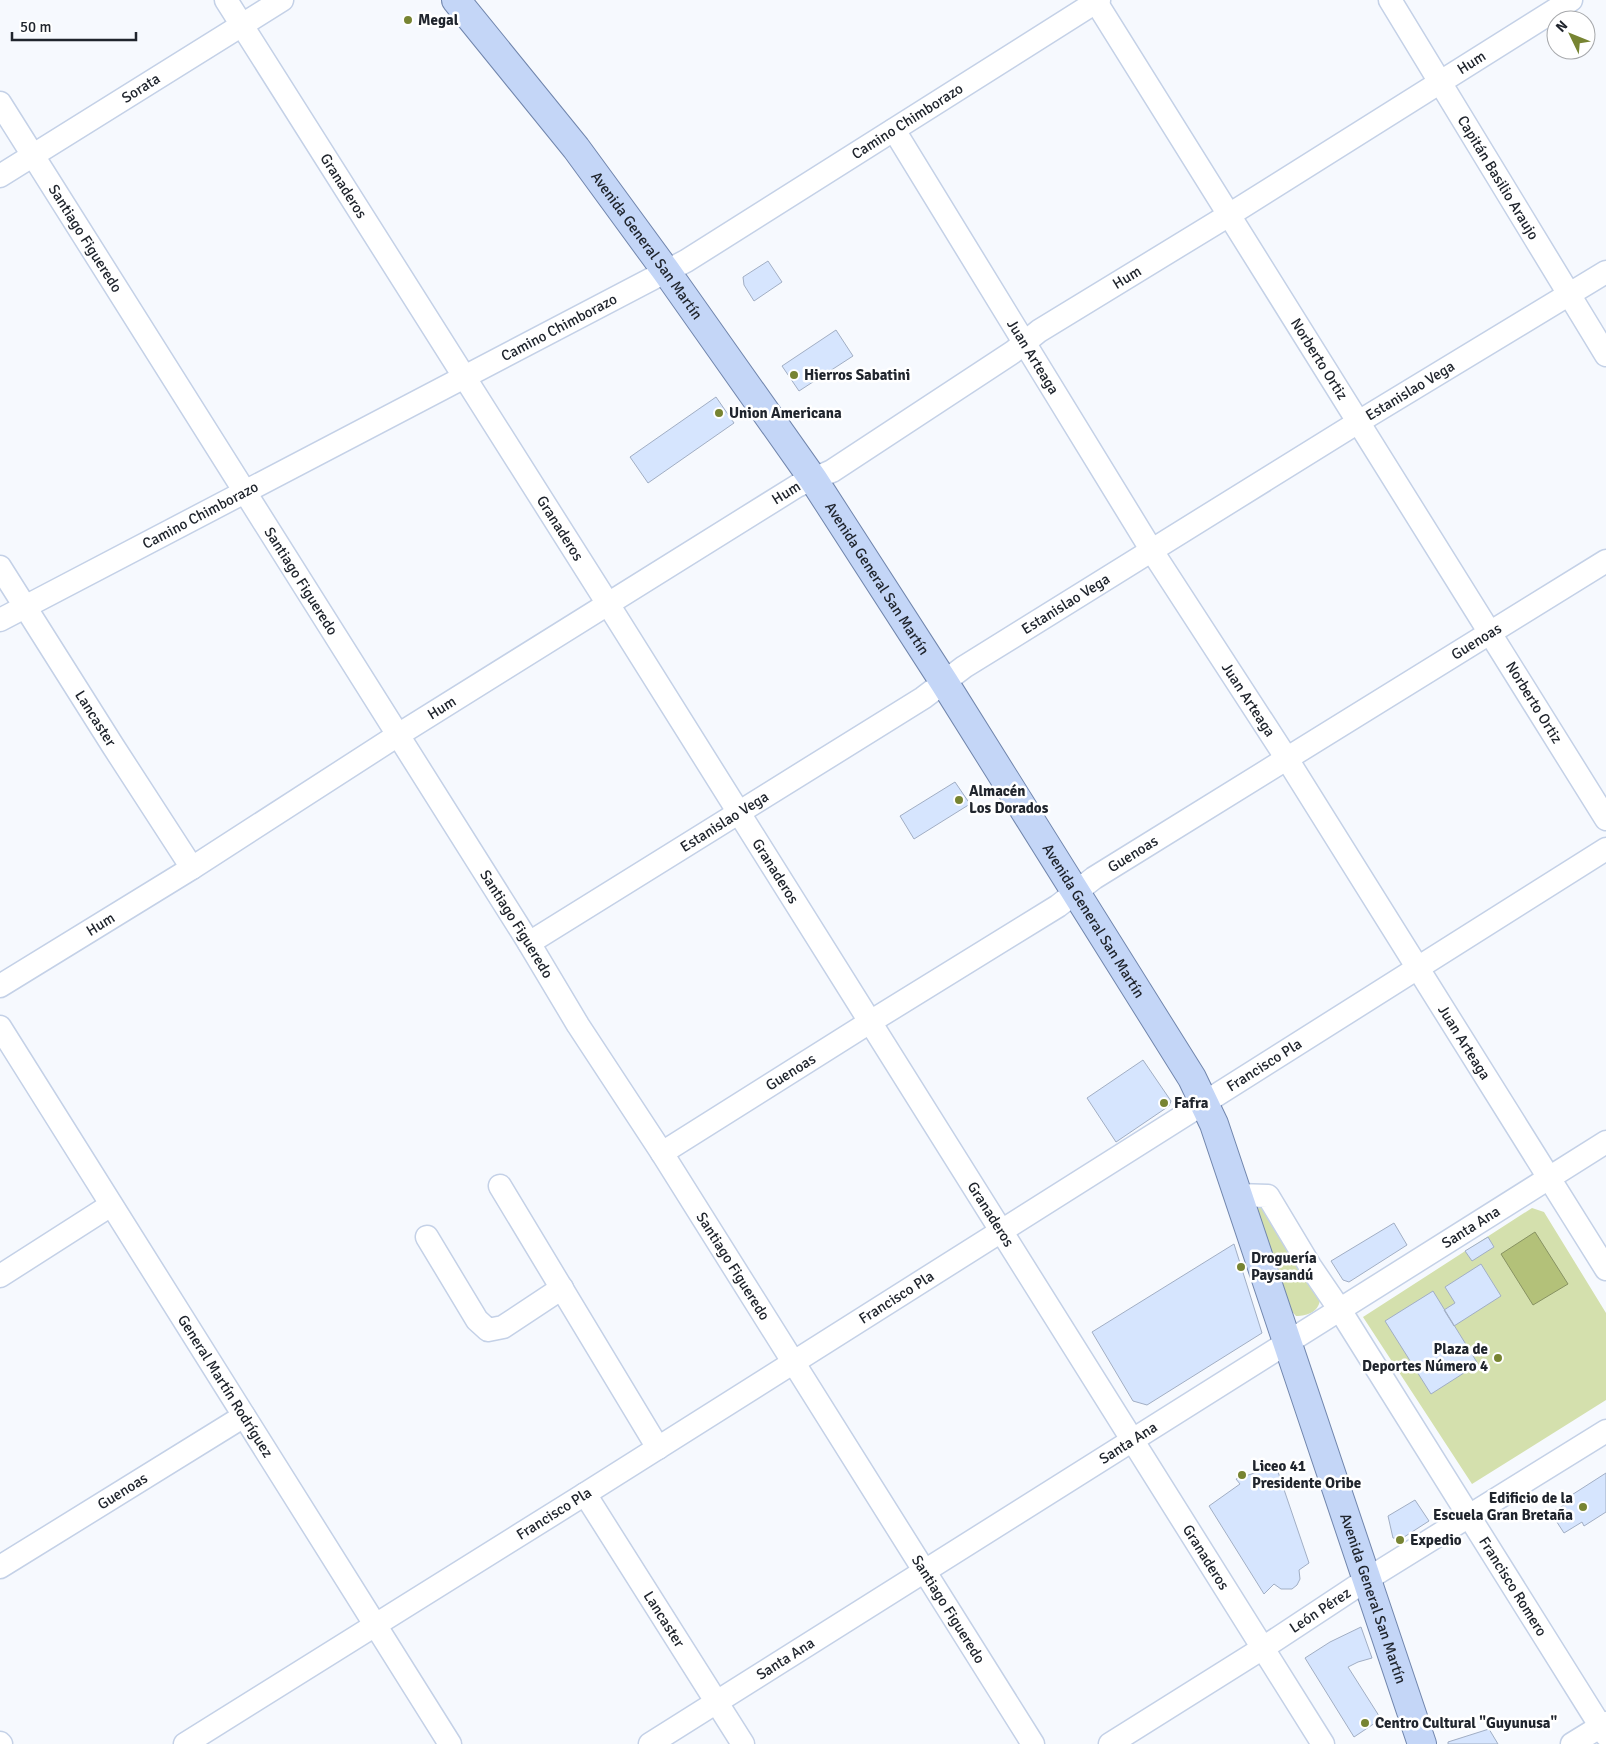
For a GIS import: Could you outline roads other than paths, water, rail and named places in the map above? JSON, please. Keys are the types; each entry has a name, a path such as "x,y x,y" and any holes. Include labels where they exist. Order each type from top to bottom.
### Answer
{"main road":[{"name":"Avenida General San Martín","path":"465,4 576,148 666,271 813,479 1077,891 1192,1078 1214,1124 1422,1744"}],"street":[{"name":"Granaderos","path":"226,0 608,604 1322,1744"},
{"name":"Sorata","path":"0,176 282,0"},
{"name":"Capitán Basilio Araujo","path":"1390,0 1606,355"},
{"name":"Hum","path":"0,986 192,868 398,735 797,486 832,471 1013,352 1038,331 1229,215 1571,0"},
{"name":"Camino Chimborazo","path":"0,620 686,261 1098,1"},
{"name":"Norberto Ortiz","path":"1098,1 1229,215 1492,632 1606,819"},
{"name":"Santiago Figueredo","path":"0,103 529,943 578,1025 662,1153 1033,1744"},
{"name":"Juan Arteaga","path":"894,130 1152,551 1287,759 1606,1269"},
{"name":"Estanislao Vega","path":"529,943 924,698 964,667 1606,272"},
{"name":"Guenoas","path":"662,1153 1058,906 1094,878 1606,561"},
{"name":"Lancaster","path":"0,567 192,868"},
{"name":"Francisco Pla","path":"185,1744 1001,1232 1606,849"},
{"name":"General Martín Rodríguez","path":"0,1027 450,1744"},
{"name":"Santa Ana","path":"650,1744 1606,1142"},
{"path":"500,1186 658,1448"},
{"path":"1238,1195 1268,1196 1310,1266 1340,1310"},
{"path":"0,1276 111,1205"},
{"path":"427,1236 477,1320 488,1330 503,1327 562,1288"},
{"name":"Francisco Romero","path":"1340,1310 1468,1516 1604,1728"},
{"name":"Guenoas","path":"0,1567 244,1416"},
{"name":"León Pérez","path":"1110,1744 1263,1648 1366,1580 1606,1431"},
{"name":"Lancaster","path":"585,1494 743,1744"},
{"path":"1572,1744 1604,1728"}],"place":[{"name":"Megal","path":"408,20"},
{"name":"Hierros Sabatini","path":"794,375"},
{"name":"Union Americana","path":"719,413"},
{"name":"Almacén Los Dorados","path":"959,800"},
{"name":"Fafra","path":"1164,1103"},
{"name":"Droguería Paysandú","path":"1241,1267"},
{"name":"Plaza de Deportes Número 4","path":"1498,1358"},
{"name":"Liceo 41 Presidente Oribe","path":"1242,1475"},
{"name":"Edificio de la Escuela Gran Bretaña","path":"1583,1507"},
{"name":"Expedio","path":"1400,1540"},
{"name":"Centro Cultural \"Guyunusa\"","path":"1365,1723"}]}
